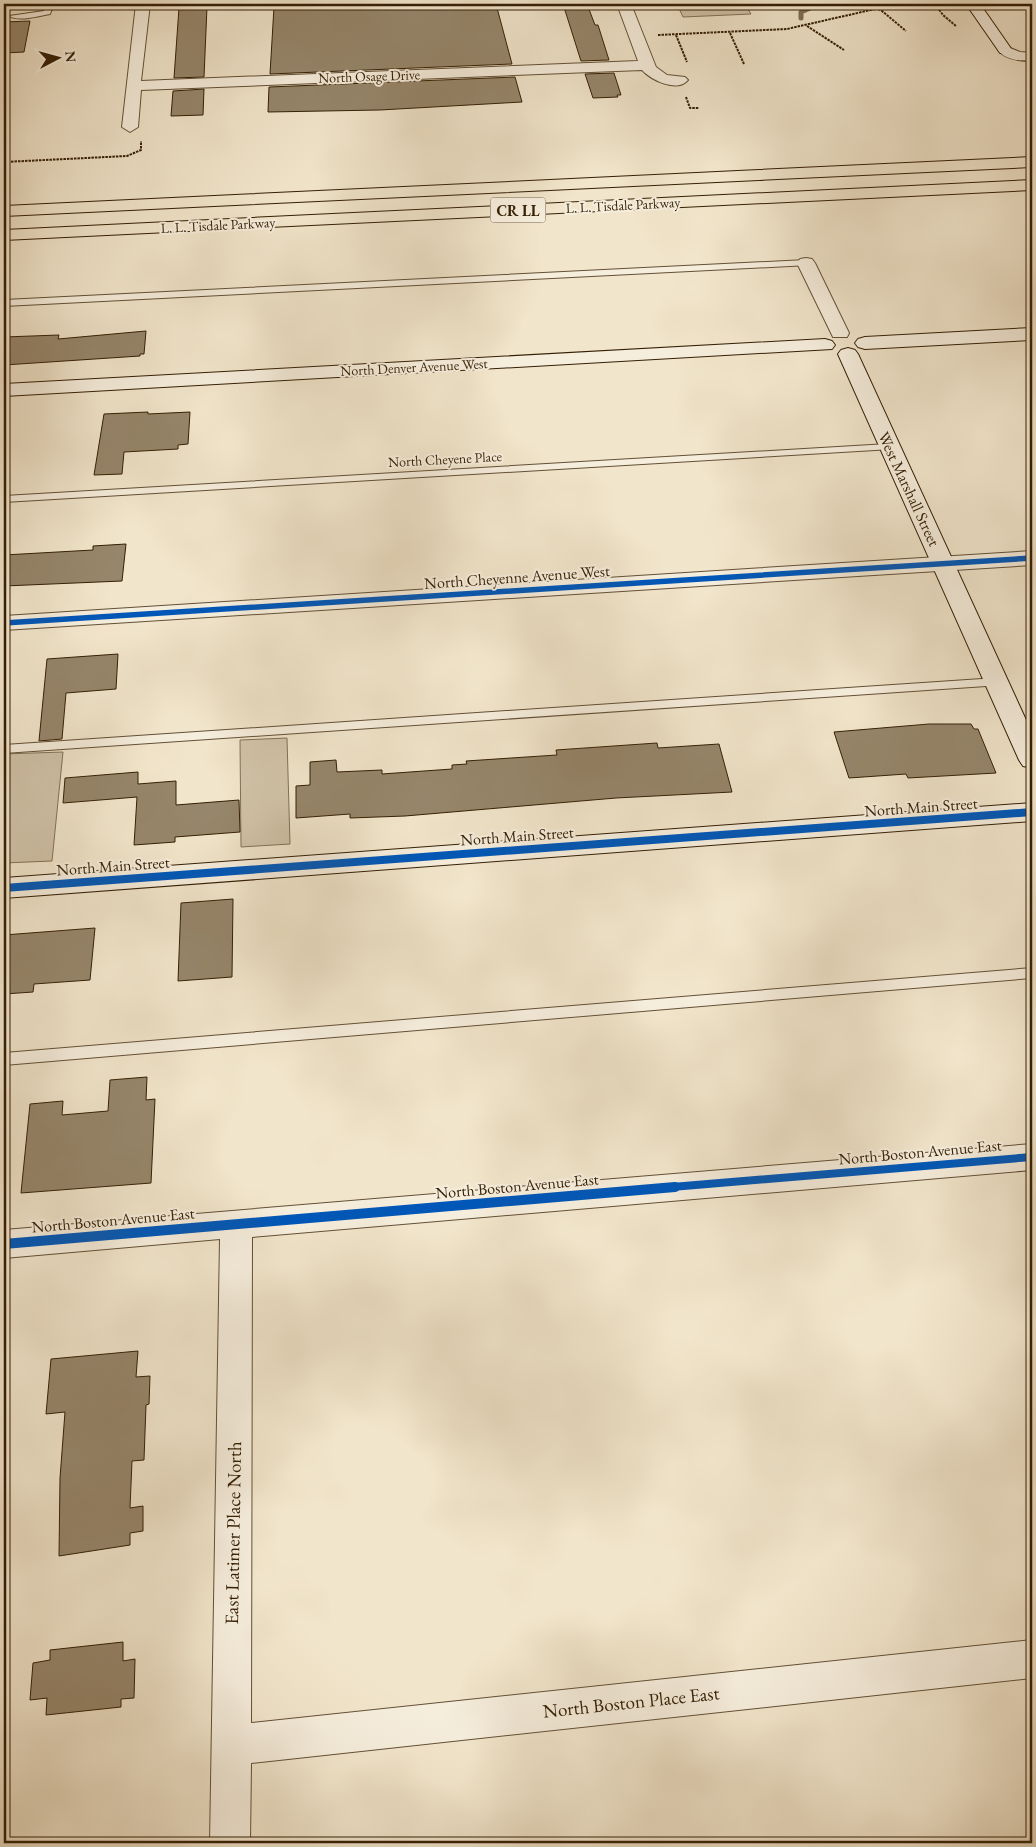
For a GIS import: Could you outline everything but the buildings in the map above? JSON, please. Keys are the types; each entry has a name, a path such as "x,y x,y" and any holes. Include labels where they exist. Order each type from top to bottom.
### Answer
{"highway":[{"name":"L. L. Tisdale Parkway","path":"4,211 1032,162"},
{"name":"L. L. Tisdale Parkway","path":"4,235 1032,185"}],"street":[{"path":"130,127 143,4"},
{"path":"624,4 646,65 657,76 680,80"},
{"path":"973,4 1005,50 1017,56 1032,57"},
{"name":"North Osage Drive","path":"133,86 646,65"},
{"path":"806,263 832,339 833,352 857,348 1032,334"},
{"name":"North Denver Avenue West","path":"4,390 832,339"},
{"name":"West Marshall Street","path":"857,348 888,447 944,564 1032,760"},
{"name":"North Cheyenne Avenue West","path":"4,623 1032,558"},
{"name":"North Main Street","path":"4,888 1032,812"},
{"name":"North Boston Avenue East","path":"4,1244 1032,1157"},
{"name":"East Latimer Place North","path":"230,1843 236,1223"},
{"name":"North Boston Place East","path":"231,1745 1032,1660"}],"lane":[{"path":"13,16 42,14 47,12 50,4"},
{"path":"4,302 806,263"},
{"name":"North Cheyene Place","path":"4,499 888,447"},
{"path":"4,749 997,682"},
{"path":"4,1059 1032,973"}],"path":[{"path":"869,4 876,7 906,31"},
{"path":"652,36 730,33 807,26 876,7 897,4"},
{"path":"936,4 943,15 956,26"},
{"path":"807,26 844,50"},
{"path":"730,33 744,64"},
{"path":"676,35 690,67"},
{"path":"4,162 127,156 140,150 141,141"}],"shaded area":[{"path":"677,4 745,4 751,14 683,17"},
{"path":"287,738 290,844 241,847 240,740"},
{"path":"63,752 52,861 4,863 4,754"}],"waterway":[{"path":"801,18 801,12 819,4"}],"cycle path":[{"path":"4,623 1032,558"},
{"path":"4,888 1032,812"},
{"path":"4,1244 1032,1157"}]}
